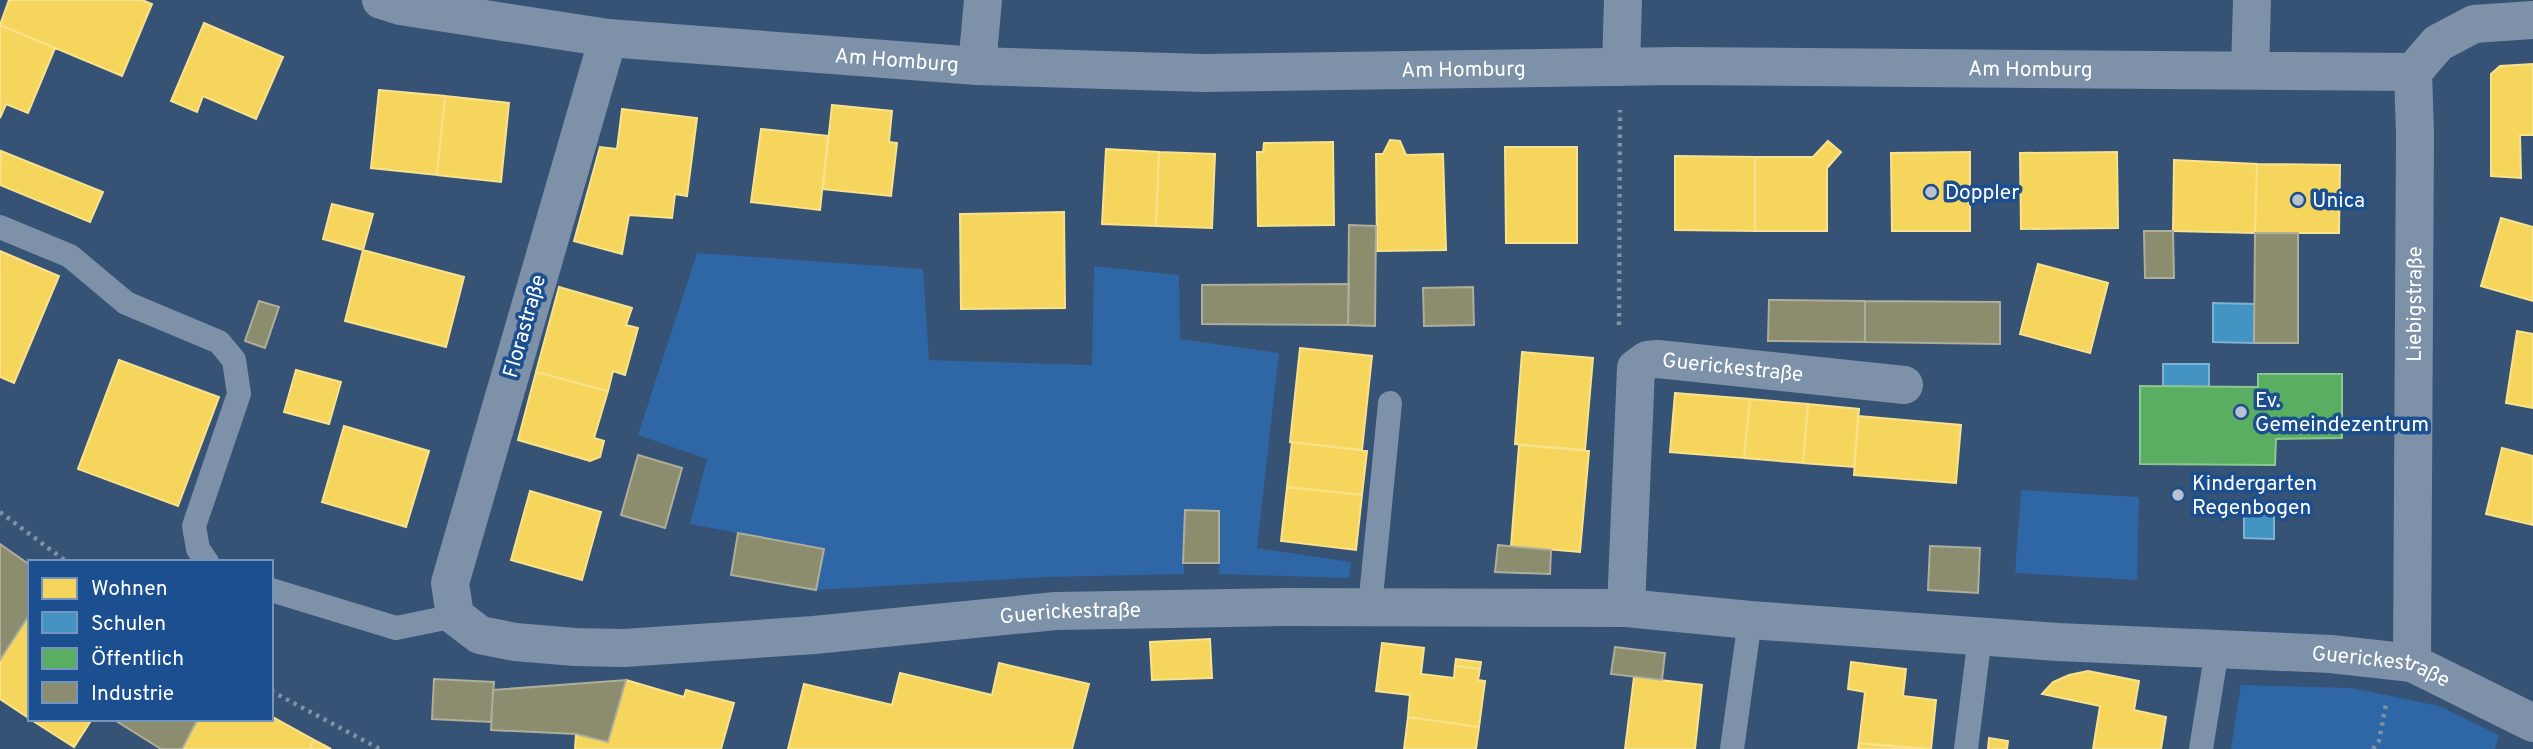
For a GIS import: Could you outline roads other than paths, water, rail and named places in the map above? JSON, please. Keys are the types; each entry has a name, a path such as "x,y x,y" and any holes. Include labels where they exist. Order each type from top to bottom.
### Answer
{"street":[{"name":"Am Homburg","path":"381,0 400,6 608,38 977,66 1203,73 1621,67 2413,72"},
{"path":"977,66 983,0"},
{"path":"1621,67 1623,0"},
{"path":"2250,70 2252,0"},
{"path":"2413,72 2438,43 2474,24 2533,20"},
{"name":"Florastraße","path":"455,616 450,583 608,38"},
{"name":"Liebigstraße","path":"2412,663 2415,329 2413,72"},
{"name":"Guerickestraße","path":"1626,608 1636,368 1647,360 1658,359 1904,385"},
{"name":"Guerickestraße","path":"455,616 480,635 515,642 575,647 637,647 814,635 1056,611 1370,607 1626,608 1750,620 1980,636 2331,654 2412,663 2533,723"}],"lane":[{"path":"0,227 70,256 126,303 219,342 234,360 239,394 194,526 198,549 206,560"},
{"path":"1370,607 1390,403"},
{"path":"273,591 396,628 455,616"},
{"path":"1732,749 1750,620"},
{"path":"1966,749 1980,636"},
{"path":"2201,749 2217,650"}],"place":[{"name":"Doppler","path":"1931,192"},
{"name":"Unica","path":"2298,200"},
{"name":"Ev. Gemeindezentrum","path":"2241,412"},
{"name":"Kindergarten Regenbogen","path":"2178,495"}]}
